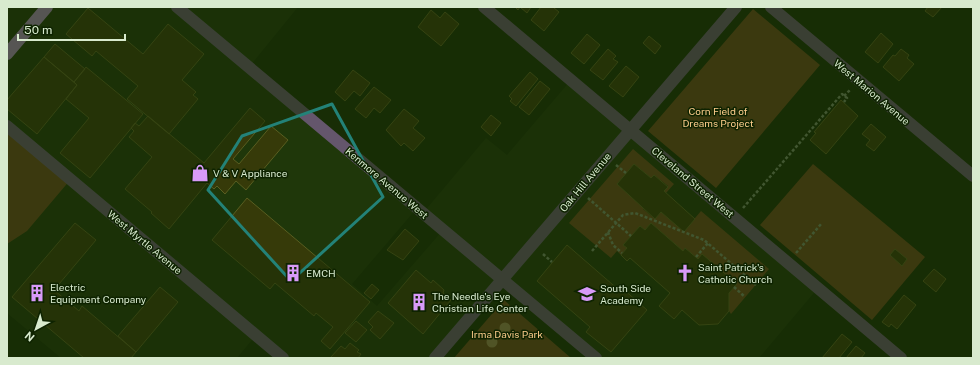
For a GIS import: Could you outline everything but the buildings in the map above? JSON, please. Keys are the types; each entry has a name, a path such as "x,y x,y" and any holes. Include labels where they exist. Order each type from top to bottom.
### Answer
{"main road":[{"path":"7,54 48,7"}],"street":[{"name":"Kenmore Avenue West","path":"177,7 596,358"},
{"name":"Cleveland Street West","path":"484,7 902,358"},
{"name":"Oak Hill Avenue","path":"435,358 736,7"},
{"name":"West Marion Avenue","path":"771,7 973,176"},
{"name":"West Myrtle Avenue","path":"7,126 283,358"}],"path":[{"path":"742,209 842,94 844,96 850,90"},
{"path":"844,96 847,98 844,102"},
{"path":"579,190 631,236"},
{"path":"592,251 623,215 635,213 704,240 756,285"},
{"path":"788,262 822,224"},
{"path":"608,232 613,245 622,253"},
{"path":"696,257 708,243"},
{"path":"543,254 552,262"},
{"path":"734,287 745,297"}],"highlighted area":[{"path":"332,104 383,197 291,281 208,190 242,136"}],"shaded area":[{"path":"7,7 298,7 249,67 417,208 352,284 377,306 443,230 423,213 486,138 507,155 571,80 818,288 759,358 596,358 502,280 435,358 283,358 256,335 237,358 61,358 7,313"}],"green space":[{"name":"Corn Field of Dreams Project","path":"753,9 820,65 716,188 648,131"},
{"path":"7,126 71,179 27,231 7,244"},
{"path":"633,149 674,184 666,193 664,191 668,186 654,175 651,178 634,164 617,184 644,208 643,209 655,219 661,212 684,231 701,211 769,269 731,314 729,311 729,293 736,285 702,255 698,259 685,248 683,251 651,223 645,230 640,226 623,245 627,248 621,255 617,251 611,258 569,223"},
{"path":"813,164 925,257 872,320 760,225"},
{"name":"Irma Davis Park","path":"504,300 571,358 454,358"}],"place":[{"name":"V & V Appliance","path":"200,173"},
{"name":"EMCH","path":"293,273"},
{"name":"Saint Patrick's Catholic Church","path":"685,273"},
{"name":"Electric Equipment Company","path":"37,293"},
{"name":"South Side Academy","path":"587,294"},
{"name":"The Needle's Eye Christian Life Center","path":"419,302"}]}
